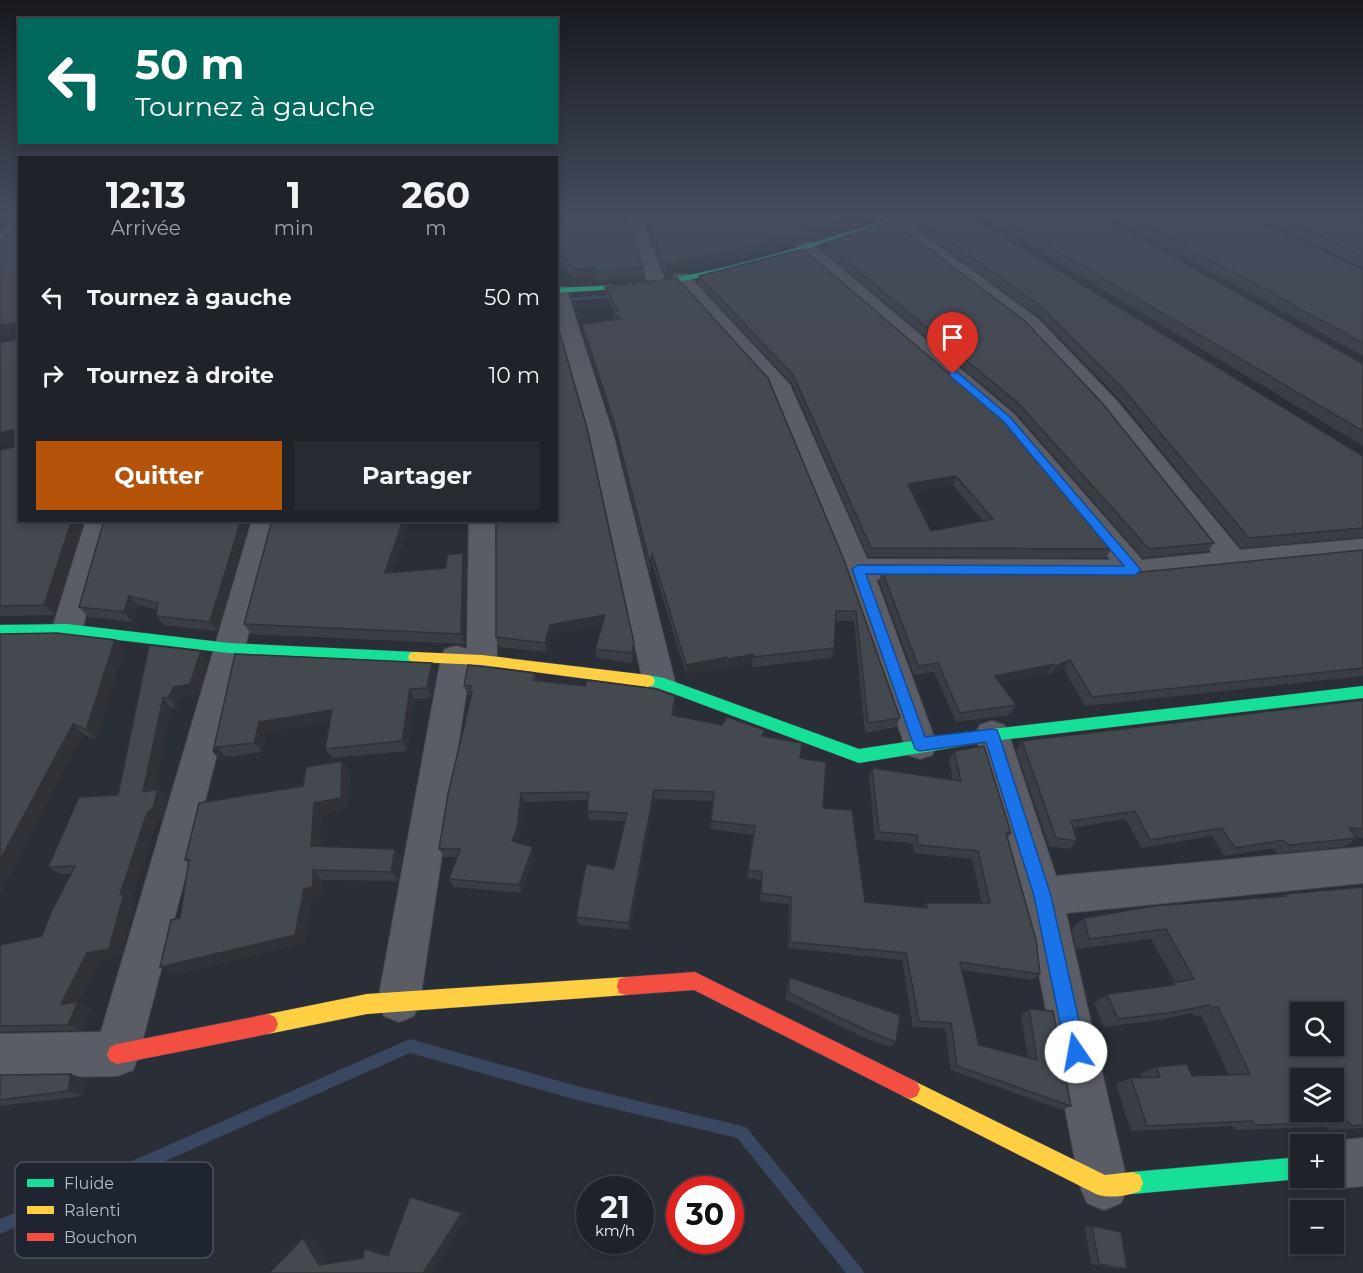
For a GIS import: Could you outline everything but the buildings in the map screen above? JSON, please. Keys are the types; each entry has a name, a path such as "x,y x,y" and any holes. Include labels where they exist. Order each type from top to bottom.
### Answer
{"street":[{"path":"653,273 657,284"},
{"path":"558,291 657,284 702,273"},
{"path":"836,273 1006,419 1135,570"},
{"path":"970,273 1030,323 1109,406 1234,562"},
{"path":"681,278 779,385 858,569 920,745"},
{"path":"558,294 602,438 659,682"},
{"path":"68,629 98,522"},
{"path":"117,1054 264,522"},
{"path":"399,1001 469,659 482,522"},
{"path":"858,569 1135,570 1363,548"},
{"path":"0,630 68,629 229,648 469,659 659,682 859,756 992,735 1363,692"},
{"path":"992,735 1042,896 1104,1185"},
{"path":"1042,896 1363,866"},
{"path":"0,1056 117,1054 367,1004 695,981 1104,1185 1290,1169"},
{"path":"1344,1164 1363,1162"}],"waterway":[{"path":"558,301 616,296"},
{"path":"147,1162 410,1046 577,1093 741,1132 856,1273"},
{"path":"0,1227 15,1220"}],"traffic: fast":[{"path":"558,291 648,285 709,273"},
{"path":"0,630 67,629 229,648 415,657"},
{"path":"648,681 659,682 859,756 992,735 1363,692"},
{"path":"1132,1183 1290,1169"}],"traffic: slow":[{"path":"415,657 482,660 648,681"},
{"path":"268,1024 367,1004 626,986"},
{"path":"910,1089 1104,1186 1132,1183"}],"traffic: jam":[{"path":"626,986 695,981 910,1089"},
{"path":"117,1054 268,1024"}],"route":[{"path":"953,374 1006,419 1135,570 858,569 920,745 992,735 1042,896 1076,1052"}]}
